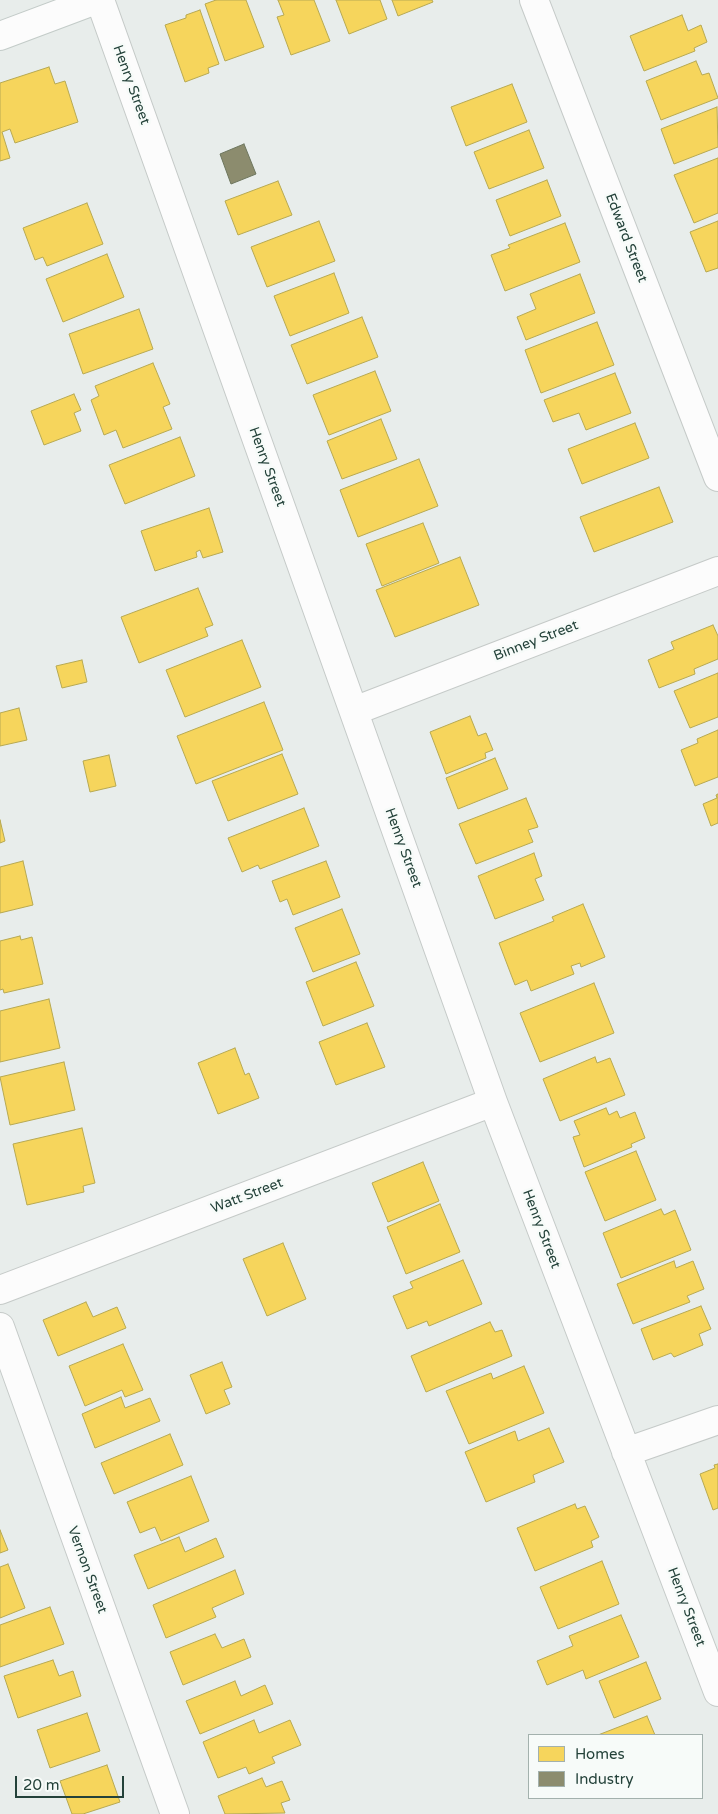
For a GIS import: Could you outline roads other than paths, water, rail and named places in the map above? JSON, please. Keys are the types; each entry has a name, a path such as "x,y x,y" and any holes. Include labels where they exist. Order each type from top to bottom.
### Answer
{"street":[{"path":"0,36 96,0"},
{"name":"Henry Street","path":"100,0 493,1102 718,1692"},
{"name":"Edward Street","path":"534,0 718,477"},
{"name":"Binney Street","path":"354,711 718,570"},
{"name":"Watt Street","path":"0,1290 493,1102"},
{"name":"Vernon Street","path":"0,1327 175,1814"},
{"path":"626,1452 718,1420"}]}
